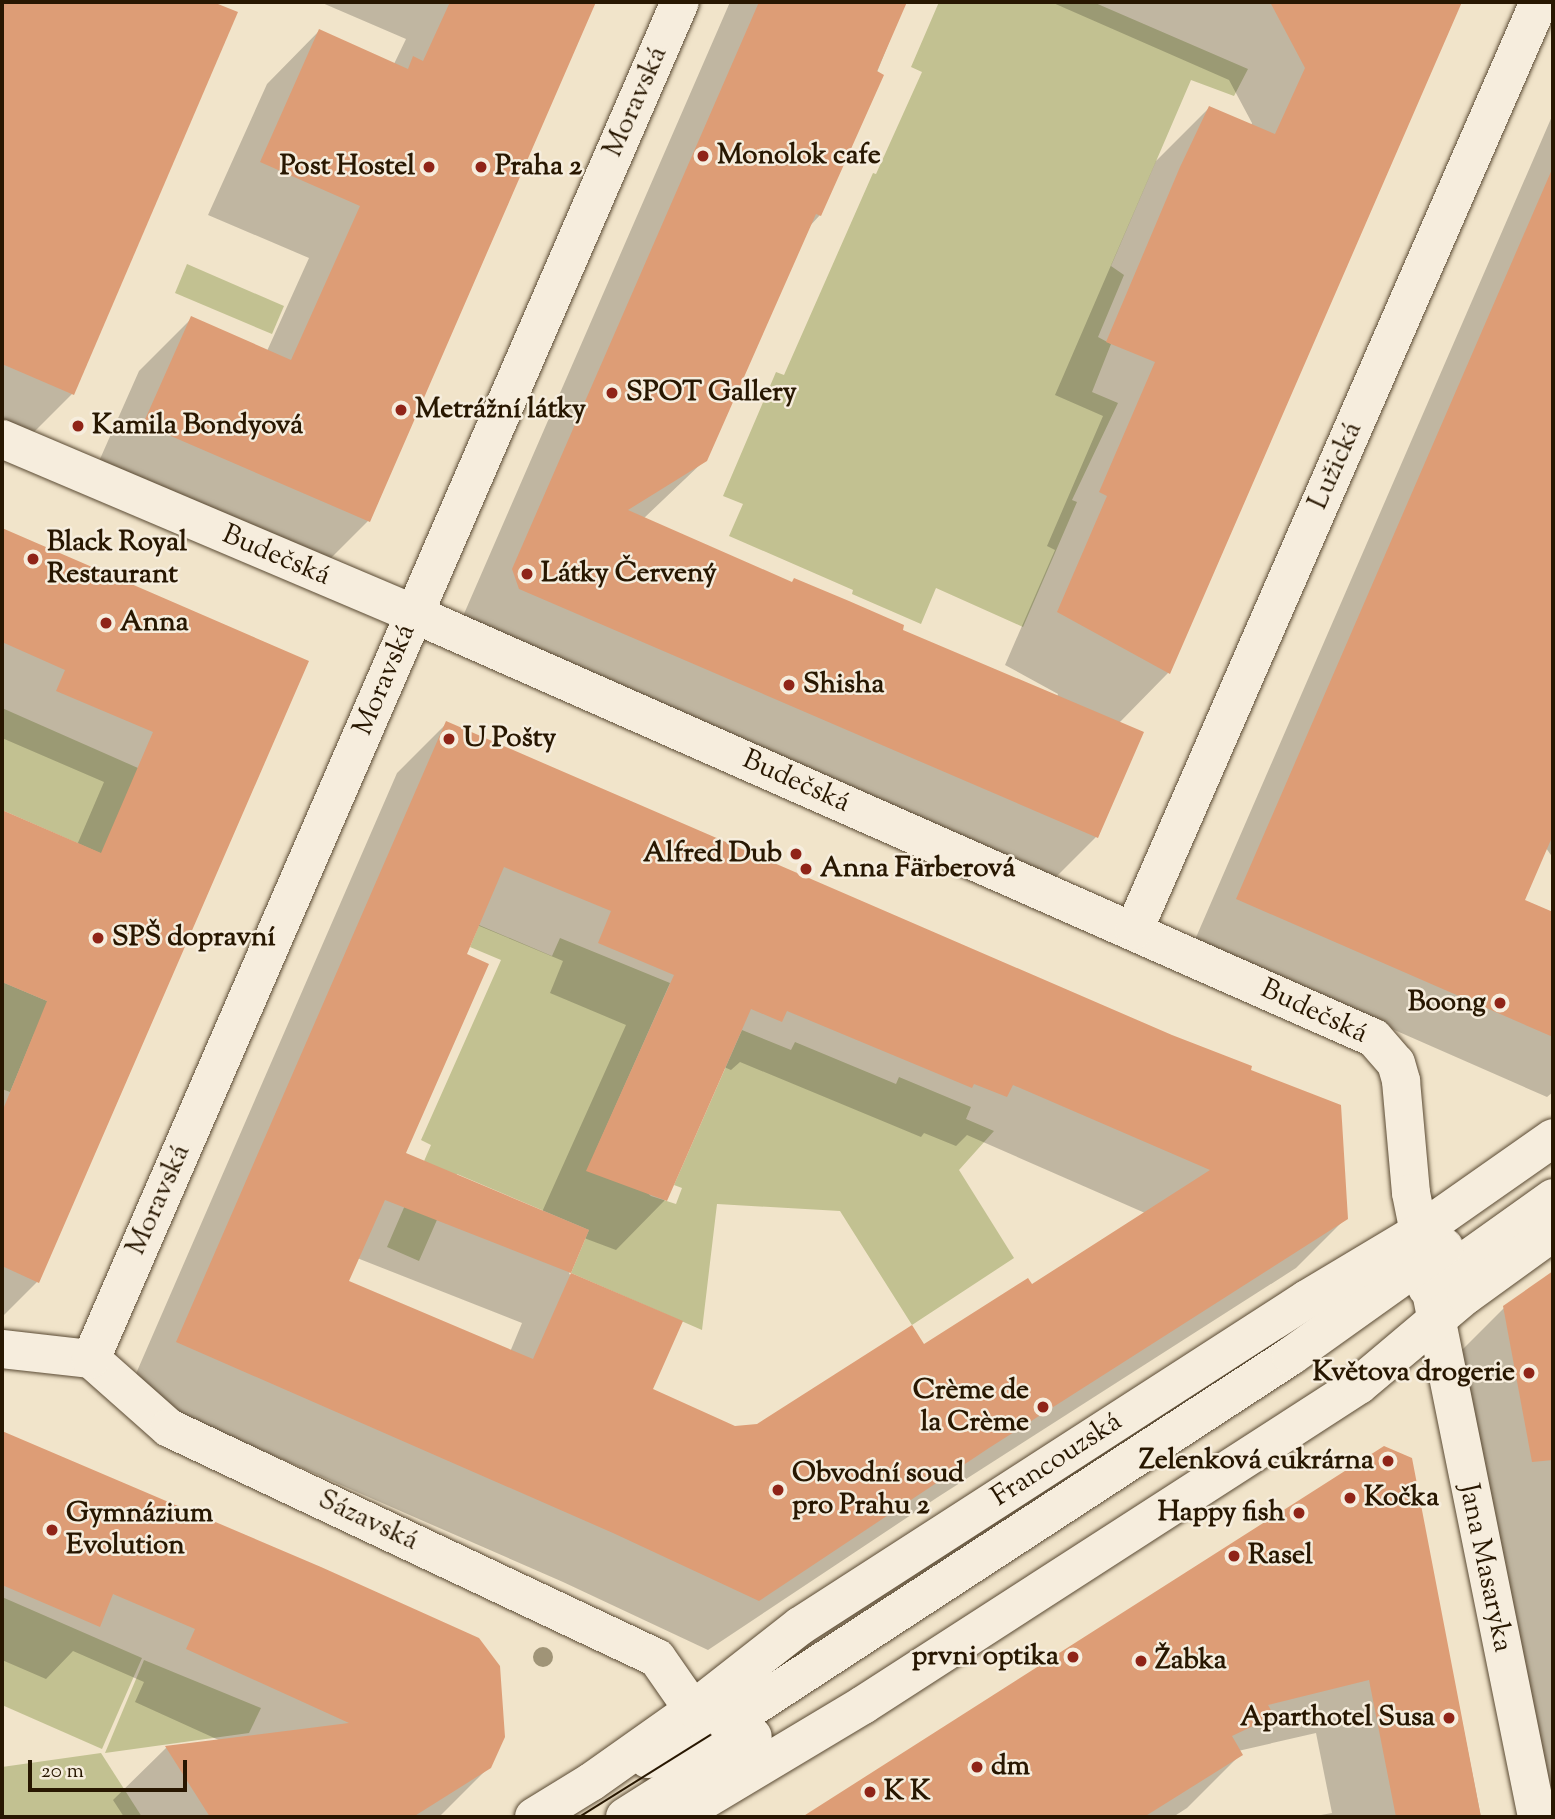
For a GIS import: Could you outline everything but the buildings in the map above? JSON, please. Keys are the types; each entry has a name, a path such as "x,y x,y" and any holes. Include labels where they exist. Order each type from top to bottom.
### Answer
{"street":[{"name":"Moravská","path":"91,1359 680,2"},
{"name":"Lužická","path":"1134,930 1539,2"},
{"name":"Budečská","path":"2,439 414,614 1374,1038 1396,1063 1401,1081 1411,1193 1428,1275"},
{"name":"Francouzská","path":"534,1817 591,1782 712,1762 863,1705 1359,1385 1428,1275 1553,1138"},
{"path":"1428,1275 1553,1169"},
{"path":"1428,1275 1553,1198"},
{"name":"Francouzská","path":"676,1817 800,1626 1307,1299 1428,1275 1553,1232"},
{"name":"Jana Masaryka","path":"1428,1275 1457,1432 1536,1817"},
{"path":"2,1349 91,1359"},
{"name":"Sázavská","path":"91,1359 169,1428 657,1658 712,1762"},
{"path":"625,1817 712,1762"}],"shaded area":[{"path":"939,2 1093,2 1248,69 1234,96 1191,80 1111,266 1124,275 1098,337 1111,344 1092,392 1118,403 1072,500 1077,502 1023,627 936,588 921,624 852,594 853,590 729,536 743,504 723,496 776,372 784,375 873,173 876,174 922,72 911,67"},
{"path":"187,264 284,306 272,334 175,293"},
{"path":"2,708 138,768 116,860 2,810"},
{"path":"479,925 552,956 560,938 670,983 595,1152 651,1196 676,1204 682,1188 674,1185 742,1030 791,1050 795,1042 896,1084 899,1077 971,1107 966,1119 994,1131 959,1170 1014,1258 912,1325 840,1211 717,1204 702,1330 571,1273 589,1230 457,1174 419,1261 387,1247 431,1145 421,1140 501,960 470,947"},
{"path":"2,982 54,1004 34,1034 10,1092 2,1089"},
{"path":"2,1597 142,1658 102,1749 2,1705"},
{"path":"144,1660 261,1708 249,1733 105,1753"},
{"path":"101,1753 142,1817 2,1817 2,1767"}],"tram line":[{"path":"579,1817 710,1735"}],"place":[{"name":"Monolok cafe","path":"703,156"},
{"name":"Post Hostel","path":"429,167"},
{"name":"Praha 2","path":"481,167"},
{"name":"SPOT Gallery","path":"612,393"},
{"name":"Metrážní látky","path":"401,410"},
{"name":"Kamila Bondyová","path":"78,426"},
{"name":"Black Royal Restaurant","path":"33,559"},
{"name":"Látky Červený","path":"527,574"},
{"name":"Anna","path":"106,623"},
{"name":"Shisha","path":"789,685"},
{"name":"U Pošty","path":"449,739"},
{"name":"Alfred Dub","path":"796,854"},
{"name":"Anna Fӓrberová","path":"806,869"},
{"name":"SPŠ dopravní","path":"98,938"},
{"name":"Boong","path":"1500,1003"},
{"name":"Květova drogerie","path":"1529,1373"},
{"name":"Crème de la Crème","path":"1043,1407"},
{"name":"Zelenková cukrárna","path":"1388,1461"},
{"name":"Obvodní soud pro Prahu 2","path":"778,1490"},
{"name":"Kočka","path":"1350,1498"},
{"name":"Happy fish","path":"1299,1513"},
{"name":"Gymnázium Evolution","path":"52,1530"},
{"name":"Rasel","path":"1234,1556"},
{"name":"prvni optika","path":"1073,1657"},
{"name":"Žabka","path":"1141,1661"},
{"name":"Aparthotel Susa","path":"1449,1718"},
{"name":"dm","path":"977,1767"},
{"name":"K K","path":"870,1792"}]}
